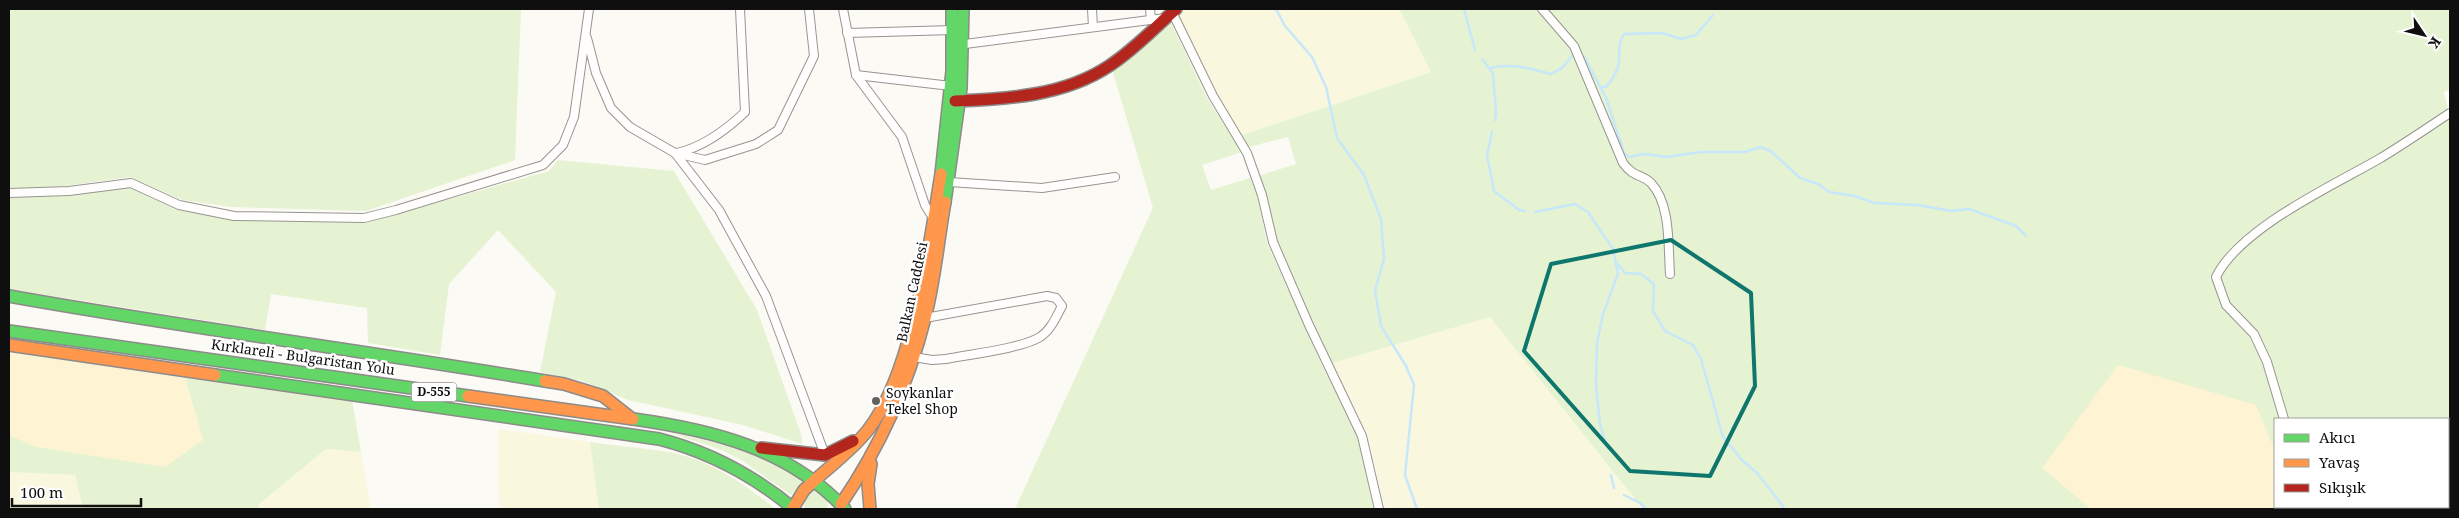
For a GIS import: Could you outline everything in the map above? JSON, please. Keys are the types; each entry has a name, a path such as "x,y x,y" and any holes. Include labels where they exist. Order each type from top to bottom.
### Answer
{"main road":[{"name":"Balkan Caddesi","path":"794,509 799,496 862,438 882,407 899,366 914,313 956,101 951,86 953,30 963,9"},
{"name":"Balkan Caddesi","path":"841,507 872,458 895,409 914,357 925,318 949,182 956,101 964,44 963,9"},
{"path":"956,101 1031,94 1067,86 1107,67 1171,13"},
{"path":"9,296 116,315 376,352 564,384 603,396 630,418"},
{"name":"Kırklareli - Bulgaristan Yolu","path":"9,331 677,426 755,448 788,462 815,480 841,507"},
{"name":"D-555","path":"9,345 659,439 709,453 740,468 794,509"},
{"path":"755,448 825,455 862,438"},
{"path":"870,509 868,484 872,458"}],"street":[{"path":"9,193 69,191 131,183 179,205 234,216 364,218 543,165 563,146 574,117 589,9"},
{"path":"675,153 695,149 730,126 745,112 740,9"},
{"path":"586,35 596,73 610,108 630,127 675,153 705,160 756,144 778,130 814,56 809,9"},
{"path":"843,9 856,75 902,137 925,205 933,218"},
{"path":"1092,9 1093,27"},
{"path":"1150,9 1151,19"},
{"path":"1542,9 1574,46 1623,163 1630,173 1649,181 1660,194 1670,274"},
{"path":"964,44 1151,19 1171,13 1213,96 1247,153 1262,194 1273,242 1309,325 1362,436 1379,509"},
{"path":"847,33 953,30"},
{"path":"856,75 951,86"},
{"path":"2284,418 2267,362 2254,334 2226,305 2216,277 2221,266 2256,233 2297,206 2382,157 2450,113"},
{"path":"675,153 720,210 766,296 825,455"},
{"path":"949,182 1042,188 1115,177"},
{"path":"914,357 932,360 946,359 1027,342 1040,337 1050,328 1062,306 1056,298 1047,296 925,318"}],"highlighted area":[{"path":"1671,240 1751,293 1755,386 1710,476 1630,471 1524,351 1551,264"}],"shaded area":[{"path":"1183,9 1399,9 1431,72 1242,135 1214,95 1176,15"},
{"path":"1490,317 1643,509 1385,509 1367,433 1332,363"},
{"path":"498,429 590,442 599,509 499,509"},
{"path":"326,449 361,452 371,509 262,509 258,505"},
{"path":"9,472 75,475 83,509 9,509"}],"green space":[{"path":"9,9 521,9 515,160 366,211 232,207 182,200 130,177 65,186 9,189"},
{"path":"1399,9 2450,9 2450,90 2444,92 2450,119 2450,509 1643,509 1490,317 1332,363 1276,241 1265,191 1258,176 1296,164 1288,137 1249,147 1242,135 1431,72"},
{"path":"1170,21 1208,100 1242,152 1202,165 1211,190 1250,178 1257,194 1267,243 1323,367 1360,438 1374,509 1015,509 1153,208 1112,69"},
{"path":"558,160 674,171 757,310 802,437 802,444 743,425 628,400 583,381 540,372 556,292 498,230 449,284 440,355 368,343 367,308 271,294 265,330 9,289 9,198 131,188 175,209 236,220 365,223 549,171"},
{"path":"185,378 352,399 361,452 326,449 258,505 262,509 83,509 75,475 9,472 10,434 36,447 203,440"},
{"path":"665,431 751,451 805,480 791,495 741,460 722,450"},
{"path":"590,442 664,451 688,457 728,475 753,491 775,509 599,509"},
{"path":"819,491 828,499 827,509 805,509 804,501 811,492"}],"sand":[{"path":"9,351 185,378 203,440 165,467 36,447 9,435"},
{"path":"2118,365 2256,405 2274,449 2274,508 2300,509 2091,509 2042,468"}],"waterway":[{"path":"1276,9 1285,26 1312,57 1326,87 1337,138 1364,175 1381,219 1384,259 1375,290 1381,326 1406,366 1414,385 1405,475 1417,509"},
{"path":"1464,9 1475,50"},
{"path":"1602,87 1606,87 1616,72 1619,62 1620,44 1624,34 1662,33 1681,39 1696,35 1713,15"},
{"path":"1490,68 1514,66 1551,74 1562,68 1573,55"},
{"path":"1584,56 1606,98 1624,153 1629,157 1643,154 1667,157 1700,152 1745,152 1760,147 1771,151 1800,178 1818,184 1829,192 1855,196 1874,203 1918,205 1951,211 1969,209 2016,226 2026,236"},
{"path":"1482,59 1493,73 1495,120"},
{"path":"1492,132 1487,155 1494,191 1519,210 1525,211"},
{"path":"1535,212 1575,204 1588,212 1613,249 1618,274 1603,314 1597,343 1596,386 1600,424 1606,445"},
{"path":"1616,262 1625,273 1641,274 1654,284 1653,311 1665,331 1693,345 1701,359 1723,437 1742,460 1757,473 1785,509"},
{"path":"1611,475 1614,488"},
{"path":"1624,495 1640,503 1646,509"}],"traffic: fast":[{"path":"941,174 952,71 952,9"},
{"path":"945,202 961,88 963,9"},
{"path":"9,296 143,319 545,381"},
{"path":"9,331 468,396"},
{"path":"215,375 659,439 678,444 730,466 747,475 794,509"},
{"path":"633,419 692,429 720,436 774,457 800,471 823,488 845,509"}],"traffic: slow":[{"path":"815,480 849,450 868,430 884,405 897,376 917,308 941,174"},
{"path":"841,504 880,438 910,367 928,304 945,202"},
{"path":"9,345 215,375"},
{"path":"545,381 564,384 603,396 631,418"},
{"path":"468,396 633,419"},
{"path":"870,509 868,484 871,464"},
{"path":"793,508 804,490 815,480"}],"traffic: jam":[{"path":"955,101 1015,97 1054,90 1073,84 1092,76 1118,60 1176,9"},
{"path":"761,448 825,455 853,441"}],"place":[{"name":"Soykanlar Tekel Shop","path":"876,401"}]}
